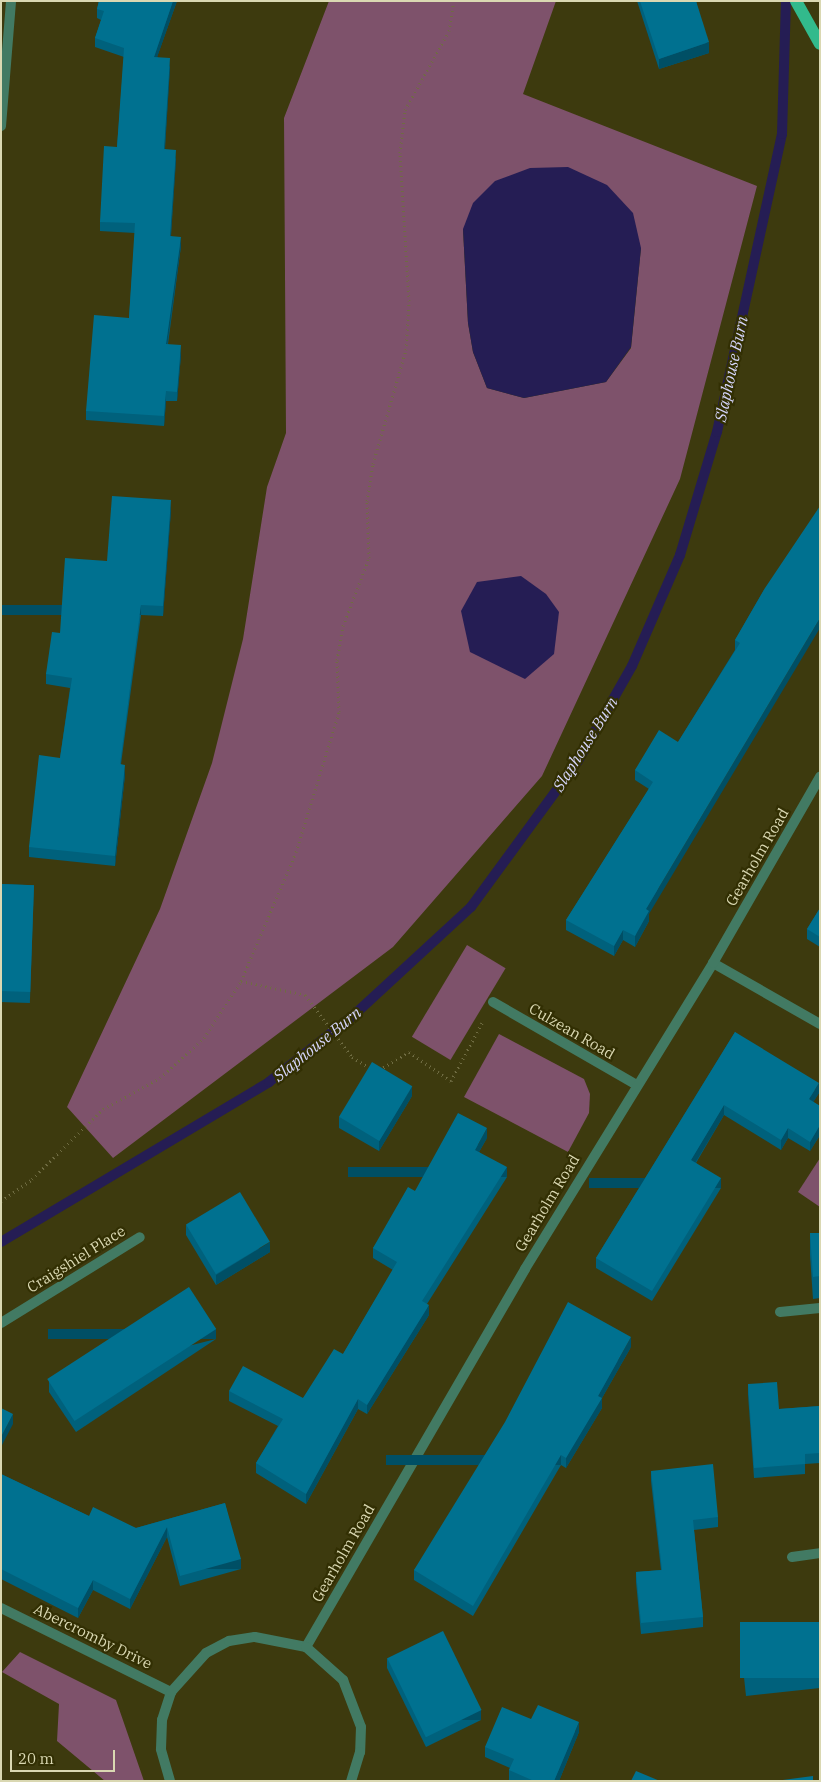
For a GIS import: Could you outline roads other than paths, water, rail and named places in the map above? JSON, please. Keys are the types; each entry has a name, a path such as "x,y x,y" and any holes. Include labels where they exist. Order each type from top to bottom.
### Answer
{"main road":[{"path":"796,2 820,44"}],"street":[{"path":"1,126 4,35 11,1"},
{"name":"Gearholm Road","path":"306,1647 636,1085 713,963 820,778"},
{"path":"713,963 820,1024"},
{"name":"Culzean Road","path":"493,1002 636,1085"},
{"name":"Craigshiel Place","path":"1,1323 140,1236"},
{"path":"780,1312 820,1308"},
{"path":"792,1557 820,1554"},
{"name":"Abercromby Drive","path":"1,1608 171,1692"},
{"path":"170,1781 161,1749 162,1720 171,1692 206,1653 229,1642 281,1638 306,1647 327,1661 355,1702 361,1727 355,1779"}],"waterway":[{"name":"Slaphouse Burn","path":"1,1242 269,1082 355,1014 471,907 578,761 632,666 680,555 717,432 782,134 786,1"}]}
